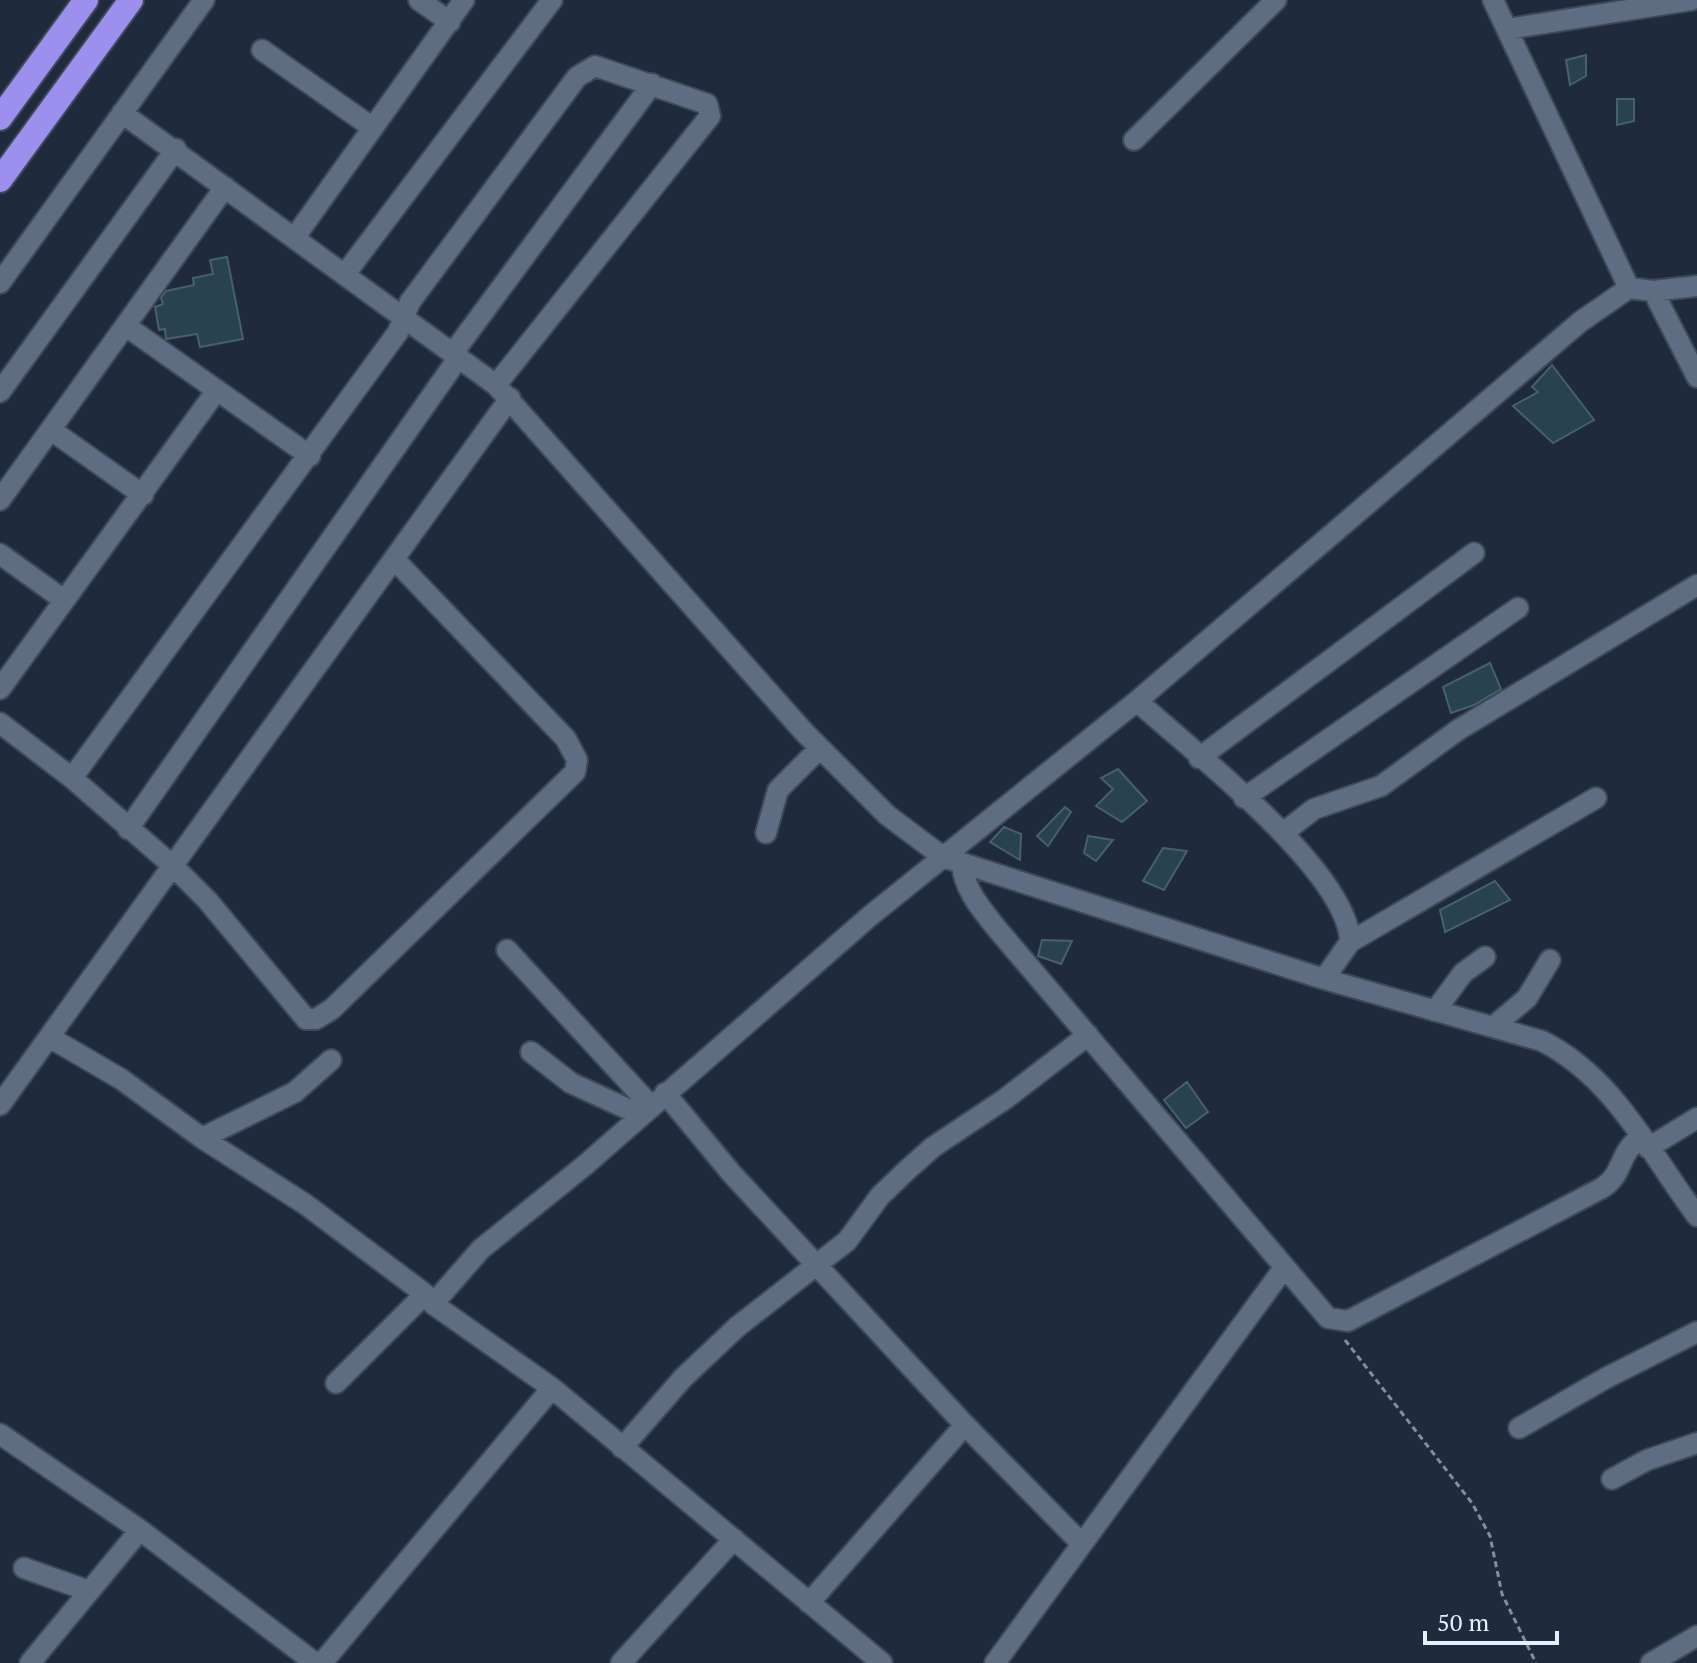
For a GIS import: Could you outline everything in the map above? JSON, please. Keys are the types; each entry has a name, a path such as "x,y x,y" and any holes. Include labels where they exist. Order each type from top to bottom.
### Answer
{"highway":[{"path":"0,118 86,0"},
{"path":"0,180 131,0"}],"street":[{"path":"0,283 204,0"},
{"path":"419,0 450,22"},
{"path":"295,237 464,0"},
{"path":"345,274 552,0"},
{"path":"1134,140 1276,0"},
{"path":"1493,0 1629,288"},
{"path":"1508,29 1625,6 1691,0"},
{"path":"262,50 373,128"},
{"path":"0,1105 394,559 503,391 710,116 710,109 701,100 595,66 577,77 410,302 398,332 310,456 72,778"},
{"path":"128,829 456,355 652,84"},
{"path":"122,113 176,149 503,391 820,748 887,815 952,860 1324,979 1542,1041 1585,1067 1603,1085 1695,1209"},
{"path":"0,392 176,149"},
{"path":"0,500 225,187"},
{"path":"336,1383 481,1249 584,1166 652,1104 952,860 1580,322 1629,288 1653,291 1697,286"},
{"path":"1653,291 1697,377"},
{"path":"126,326 310,456"},
{"path":"0,689 217,390"},
{"path":"51,430 143,495"},
{"path":"1199,758 1474,553"},
{"path":"0,554 64,600"},
{"path":"0,723 72,778 173,866 208,901 306,1019 316,1019 332,1009 575,772 577,760 566,739 394,559"},
{"path":"1283,833 1314,809 1381,786 1458,730 1697,585"},
{"path":"1244,798 1518,608"},
{"path":"1137,701 1283,833 1320,872 1350,926 1350,942"},
{"path":"766,833 778,790 820,748"},
{"path":"1324,979 1350,942 1596,798"},
{"path":"952,860 976,903 1328,1318 1348,1321 1602,1188 1613,1181 1622,1155 1697,1118"},
{"path":"507,950 652,1104 723,1164 965,1425 1082,1544"},
{"path":"1435,1011 1457,979 1485,957"},
{"path":"1493,1027 1527,998 1550,960"},
{"path":"622,1448 683,1378 737,1327 847,1241 880,1196 933,1147 1005,1099 1088,1035"},
{"path":"49,1037 121,1079 202,1138 305,1204 552,1388 882,1663"},
{"path":"531,1052 571,1083 652,1104"},
{"path":"202,1138 295,1092 331,1060"},
{"path":"995,1663 1284,1268"},
{"path":"1519,1428 1606,1378 1697,1332"},
{"path":"322,1663 552,1388"},
{"path":"809,1603 965,1425"},
{"path":"0,1434 140,1530 315,1663"},
{"path":"1612,1479 1647,1460 1697,1443"},
{"path":"30,1663 140,1530"},
{"path":"621,1663 734,1539"},
{"path":"24,1568 89,1591"},
{"path":"1651,1663 1697,1636"}],"path":[{"path":"1328,1318 1472,1503 1490,1536 1502,1594 1536,1663"}],"building":[{"path":"1586,55 1586,76 1570,85 1566,60"},
{"path":"1617,99 1634,99 1634,121 1617,125"},
{"path":"227,257 243,339 200,347 197,334 166,339 165,329 159,330 155,307 163,304 161,298 166,291 194,285 193,278 213,274 210,260"},
{"path":"1552,365 1594,420 1553,443 1513,406 1538,392 1532,387"},
{"path":"1490,663 1501,689 1474,705 1451,713 1443,687"},
{"path":"1118,769 1147,801 1122,822 1096,806 1113,789 1101,778"},
{"path":"1065,807 1071,812 1048,846 1037,836"},
{"path":"1004,827 1021,834 1020,860 990,842"},
{"path":"1088,836 1113,840 1096,861 1084,853"},
{"path":"1163,848 1187,851 1164,890 1143,881"},
{"path":"1495,881 1510,900 1445,932 1440,910"},
{"path":"1042,940 1072,941 1061,964 1038,956"},
{"path":"1187,1082 1208,1112 1186,1128 1164,1100"}]}
